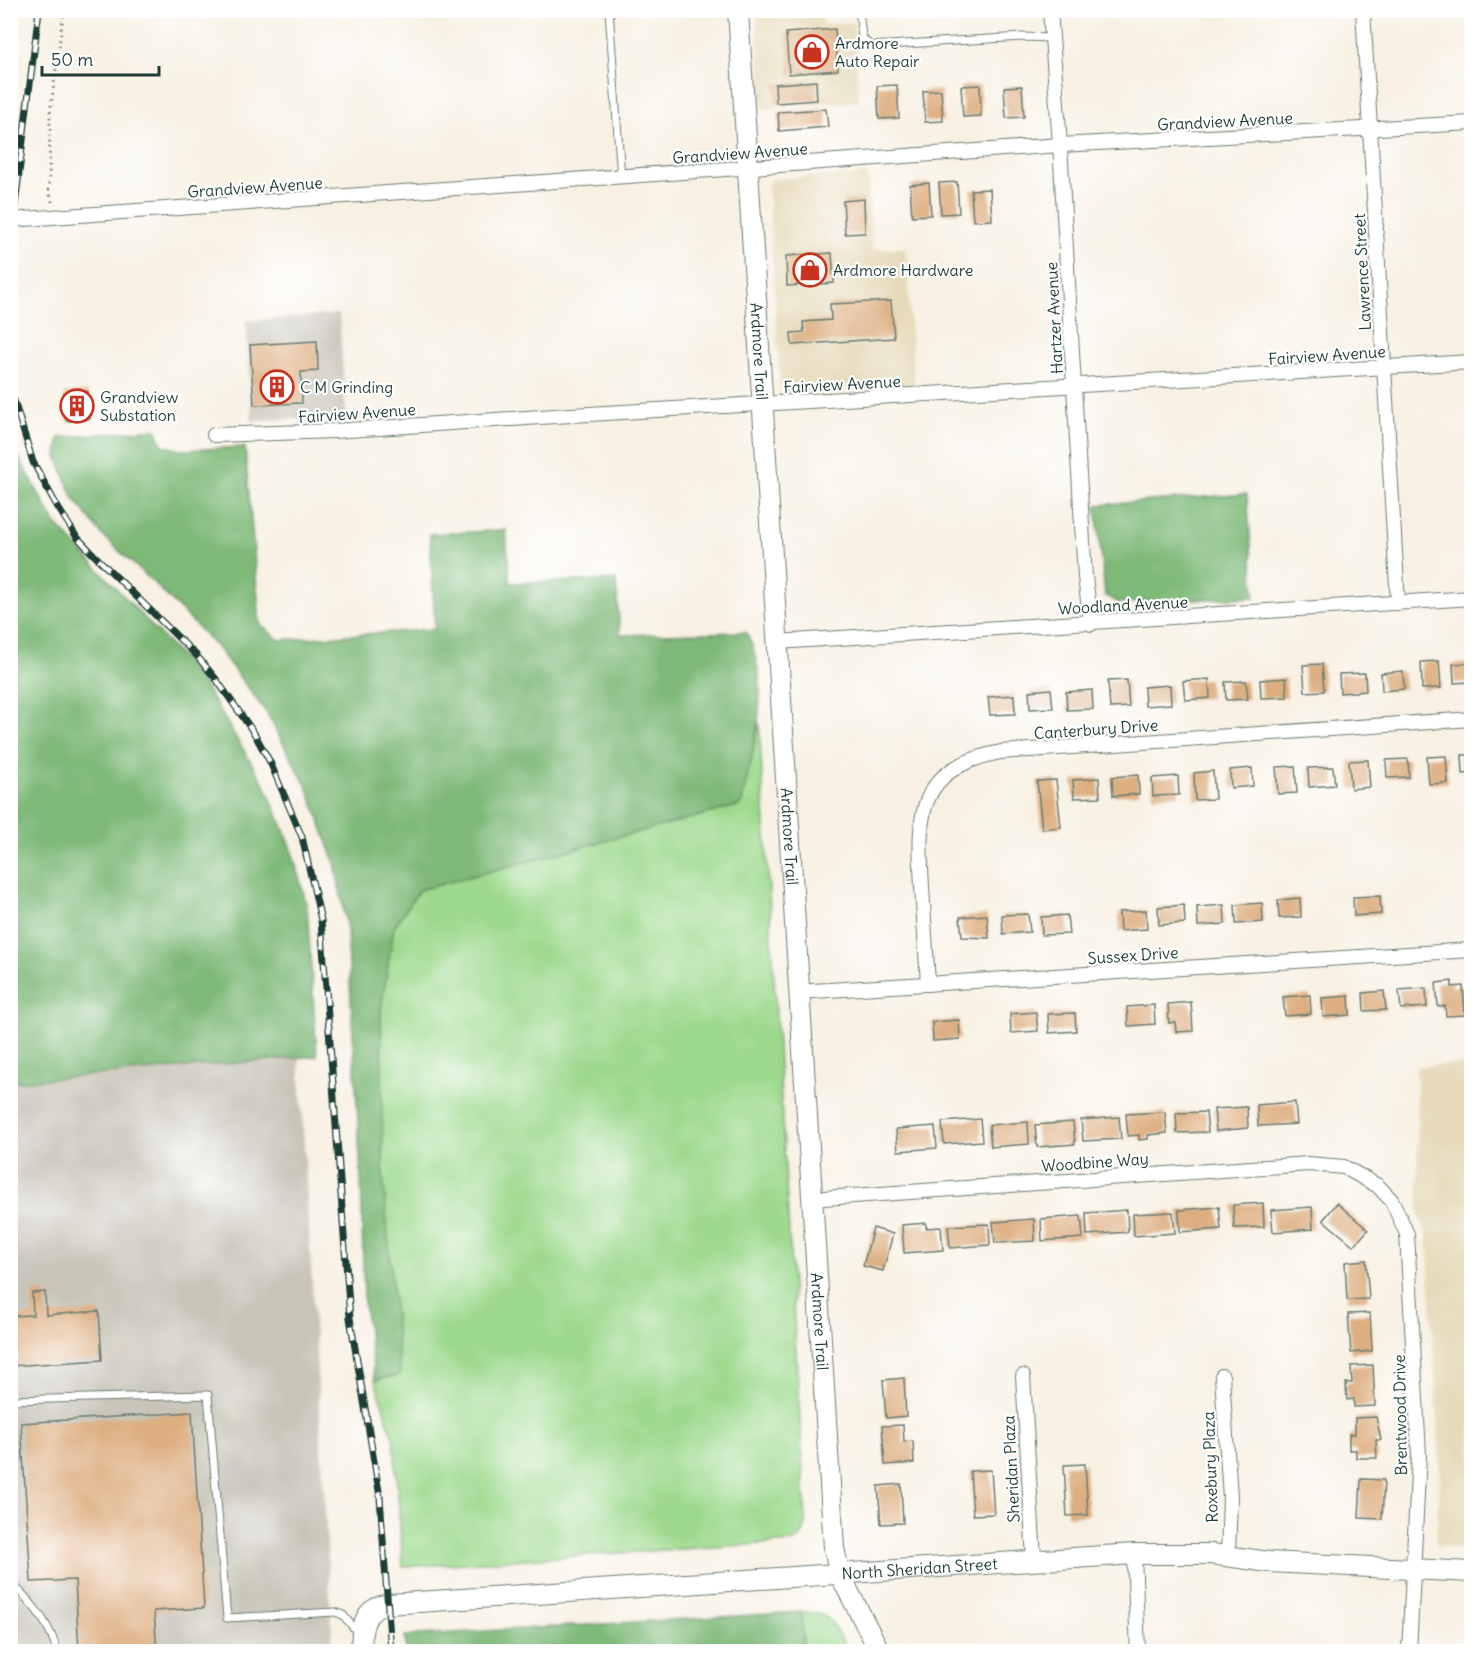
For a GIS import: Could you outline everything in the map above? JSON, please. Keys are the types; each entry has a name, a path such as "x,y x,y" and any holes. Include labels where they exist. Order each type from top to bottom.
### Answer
{"street":[{"name":"Ardmore Trail","path":"738,10 797,992 834,1548 840,1575 880,1652"},
{"name":"Hartzer Avenue","path":"1050,10 1085,577 1091,624"},
{"name":"Lawrence Street","path":"1363,10 1398,603"},
{"name":"Grandview Avenue","path":"10,220 748,170 1060,145 1472,123"},
{"name":"Fairview Avenue","path":"214,435 293,434 1472,362"},
{"name":"Woodland Avenue","path":"777,642 1091,624 1472,598"},
{"name":"Canterbury Drive","path":"927,984 920,819 935,786 963,764 1000,752 1472,719"},
{"name":"Sussex Drive","path":"797,992 1472,950"},
{"name":"Woodbine Way","path":"810,1199 1308,1164 1344,1167 1378,1186"},
{"name":"Brentwood Drive","path":"1378,1186 1392,1202 1402,1219 1410,1253 1419,1455 1409,1652"},
{"name":"Sheridan Plaza","path":"1023,1376 1034,1560"},
{"name":"Roxebury Plaza","path":"1222,1376 1230,1497 1228,1556"},
{"name":"North Sheridan Street","path":"361,1644 365,1618 370,1612 388,1604 1034,1560 1134,1554 1228,1556 1269,1562 1472,1572"},
{"path":"1134,1554 1138,1652"}],"lane":[{"path":"609,10 621,178"},
{"path":"859,10 862,38 870,46 1023,37 1052,38"},
{"path":"10,1400 208,1395 227,1618 335,1611 343,1615 361,1644"},
{"path":"10,1582 36,1609 54,1637 57,1652"}],"path":[{"path":"10,63 16,10"},
{"path":"59,217 53,207 49,190 50,113 58,39 64,10"}],"shaded area":[{"path":"756,11 821,11 822,24 854,23 859,101 762,109"},
{"path":"868,174 872,249 906,248 914,384 785,391 780,386 768,184 772,179"},
{"path":"339,314 346,416 252,421 246,321"},
{"path":"299,1057 333,1651 11,1652 11,1082"},
{"path":"1472,1063 1471,1549 1436,1546 1440,1466 1427,1235 1419,1214 1416,1067"}],"green space":[{"path":"156,429 162,445 182,450 245,447 260,624 279,640 435,629 430,534 506,530 510,583 616,580 620,635 746,632 754,652 759,673 760,695 755,740 741,805 419,890 394,927 381,1008 383,1176 400,1375 375,1380 364,1304 361,1176 347,929 335,863 308,789 266,712 216,646 154,583 102,535 73,497 57,457 59,438"},
{"path":"10,441 55,523 197,674 265,785 290,844 307,906 317,1056 11,1082"},
{"path":"1247,494 1255,597 1119,603 1105,595 1096,505"},
{"path":"759,722 806,1524 802,1536 794,1542 403,1567 394,1441 375,1380 399,1375 383,1176 381,1008 394,927 419,890 741,805"},
{"path":"801,1612 812,1612 826,1617 835,1627 848,1651 804,1651"},
{"path":"801,1612 804,1651 406,1651 405,1636"}],"building":[{"name":"Ardmore Auto Repair","path":"835,29 838,70 789,74 786,33"},
{"path":"816,81 817,100 776,103 775,84"},
{"path":"897,85 899,118 879,119 877,86"},
{"path":"980,85 981,116 963,117 961,86"},
{"path":"1022,86 1024,117 1006,118 1004,87"},
{"path":"941,90 943,121 925,122 923,91"},
{"path":"826,109 828,127 779,131 778,112"},
{"path":"957,182 959,213 941,214 939,183"},
{"path":"929,183 931,215 912,216 910,185"},
{"path":"990,189 992,220 973,221 971,190"},
{"path":"864,199 865,233 845,234 843,201"},
{"name":"Ardmore Hardware","path":"832,253 834,283 787,286 786,256"},
{"path":"891,301 894,338 792,345 791,333 804,332 803,322 831,320 830,304"},
{"name":"C M Grinding","path":"317,341 318,371 301,372 302,403 254,405 250,345"},
{"name":"Grandview Substation","path":"88,391 90,419 66,421 64,393"},
{"path":"1439,661 1441,688 1422,689 1421,662"},
{"path":"1472,663 1472,682 1454,683 1453,664"},
{"path":"1322,664 1324,691 1305,692 1303,665"},
{"path":"1403,671 1404,689 1382,691 1381,673"},
{"path":"1365,673 1366,691 1340,693 1339,674"},
{"path":"1286,678 1287,697 1261,698 1260,680"},
{"path":"1209,679 1210,698 1185,700 1183,681"},
{"path":"1127,680 1129,707 1110,708 1108,681"},
{"path":"1246,681 1248,699 1226,700 1225,682"},
{"path":"1170,685 1171,704 1145,706 1144,687"},
{"path":"1051,689 1053,708 1030,709 1029,691"},
{"path":"1092,690 1093,709 1067,710 1066,692"},
{"path":"1014,695 1015,714 990,715 988,697"},
{"path":"1462,755 1472,755 1472,773 1463,774"},
{"path":"1446,756 1448,783 1429,784 1427,757"},
{"path":"1408,759 1409,777 1387,778 1386,760"},
{"path":"1368,760 1370,787 1351,789 1349,761"},
{"path":"1295,766 1297,793 1278,794 1276,767"},
{"path":"1333,767 1335,785 1309,787 1308,768"},
{"path":"1252,768 1253,786 1231,788 1230,770"},
{"path":"1213,771 1215,799 1195,800 1194,773"},
{"path":"1138,775 1139,794 1113,796 1112,777"},
{"path":"1178,776 1179,795 1153,796 1152,778"},
{"path":"1099,778 1100,797 1074,798 1073,780"},
{"path":"1056,780 1061,827 1042,829 1037,781"},
{"path":"1380,896 1381,914 1354,916 1353,897"},
{"path":"1300,898 1301,917 1279,918 1278,900"},
{"path":"1262,903 1263,922 1236,924 1235,905"},
{"path":"1184,905 1185,923 1159,925 1158,907"},
{"path":"1224,905 1225,924 1198,926 1197,907"},
{"path":"1146,910 1147,929 1120,931 1119,912"},
{"path":"1028,914 1030,932 1003,934 1002,915"},
{"path":"987,915 989,938 962,937 960,917"},
{"path":"1067,915 1069,934 1042,935 1041,917"},
{"path":"1452,981 1452,987 1463,986 1465,1015 1446,1016 1445,1006 1438,1007 1436,983"},
{"path":"1426,988 1427,1007 1401,1009 1399,990"},
{"path":"1384,991 1386,1010 1364,1011 1363,993"},
{"path":"1310,995 1311,1014 1285,1016 1283,997"},
{"path":"1349,996 1350,1015 1323,1017 1322,998"},
{"path":"1191,1002 1193,1031 1176,1032 1175,1022 1169,1023 1168,1004"},
{"path":"1154,1005 1155,1024 1128,1026 1127,1007"},
{"path":"1036,1012 1038,1031 1011,1033 1010,1014"},
{"path":"1075,1013 1076,1031 1049,1033 1048,1014"},
{"path":"959,1020 960,1039 933,1041 932,1022"},
{"path":"1295,1102 1297,1124 1258,1126 1257,1105"},
{"path":"1247,1107 1248,1128 1216,1131 1214,1109"},
{"path":"1165,1112 1167,1133 1148,1135 1148,1139 1139,1140 1139,1135 1128,1136 1126,1114"},
{"path":"1206,1112 1208,1132 1177,1133 1176,1113"},
{"path":"1119,1117 1121,1139 1083,1141 1081,1120"},
{"path":"980,1119 982,1141 944,1144 942,1122"},
{"path":"1028,1122 1029,1144 991,1147 989,1125"},
{"path":"1073,1122 1075,1144 1037,1147 1035,1125"},
{"path":"935,1126 937,1148 898,1151 896,1129"},
{"path":"1263,1203 1264,1227 1234,1228 1233,1205"},
{"path":"1337,1203 1368,1230 1354,1246 1323,1220"},
{"path":"1219,1207 1221,1229 1180,1232 1179,1210"},
{"path":"1312,1207 1313,1229 1273,1232 1271,1210"},
{"path":"1127,1210 1128,1232 1087,1235 1086,1213"},
{"path":"1173,1212 1175,1233 1134,1236 1133,1214"},
{"path":"1081,1216 1083,1238 1042,1241 1041,1219"},
{"path":"1034,1219 1035,1241 995,1243 993,1222"},
{"path":"926,1223 926,1228 941,1227 943,1250 904,1253 902,1225"},
{"path":"989,1224 990,1245 950,1248 948,1226"},
{"path":"873,1228 893,1234 883,1271 863,1266"},
{"path":"1366,1260 1369,1299 1347,1300 1345,1262"},
{"path":"45,1292 46,1315 99,1311 102,1360 10,1366 10,1316 33,1315 32,1293"},
{"path":"1370,1313 1372,1351 1351,1353 1348,1314"},
{"path":"1373,1365 1375,1406 1354,1407 1354,1399 1347,1400 1346,1383 1352,1383 1351,1366"},
{"path":"904,1378 906,1416 886,1418 883,1380"},
{"path":"192,1412 204,1608 154,1611 157,1652 79,1652 75,1580 31,1582 21,1423"},
{"path":"1376,1417 1381,1440 1376,1440 1377,1458 1356,1458 1356,1450 1349,1450 1349,1434 1355,1434 1355,1418"},
{"path":"903,1425 904,1442 913,1441 914,1463 885,1465 882,1426"},
{"path":"1085,1464 1088,1515 1067,1516 1064,1465"},
{"path":"991,1470 994,1514 973,1515 970,1471"},
{"path":"1361,1479 1384,1480 1382,1519 1359,1518"},
{"path":"901,1484 903,1523 881,1524 878,1486"},
{"path":"210,1647 211,1652 171,1652 171,1650"}],"railway":[{"path":"10,246 39,10"},
{"path":"10,388 33,462 76,536 196,655 216,679 254,733 270,762 302,837 321,920 350,1318 380,1497 391,1652"}],"place":[{"name":"Ardmore Auto Repair","path":"812,52"},
{"name":"Ardmore Hardware","path":"810,270"},
{"name":"C M Grinding","path":"277,387"},
{"name":"Grandview Substation","path":"77,406"}]}
